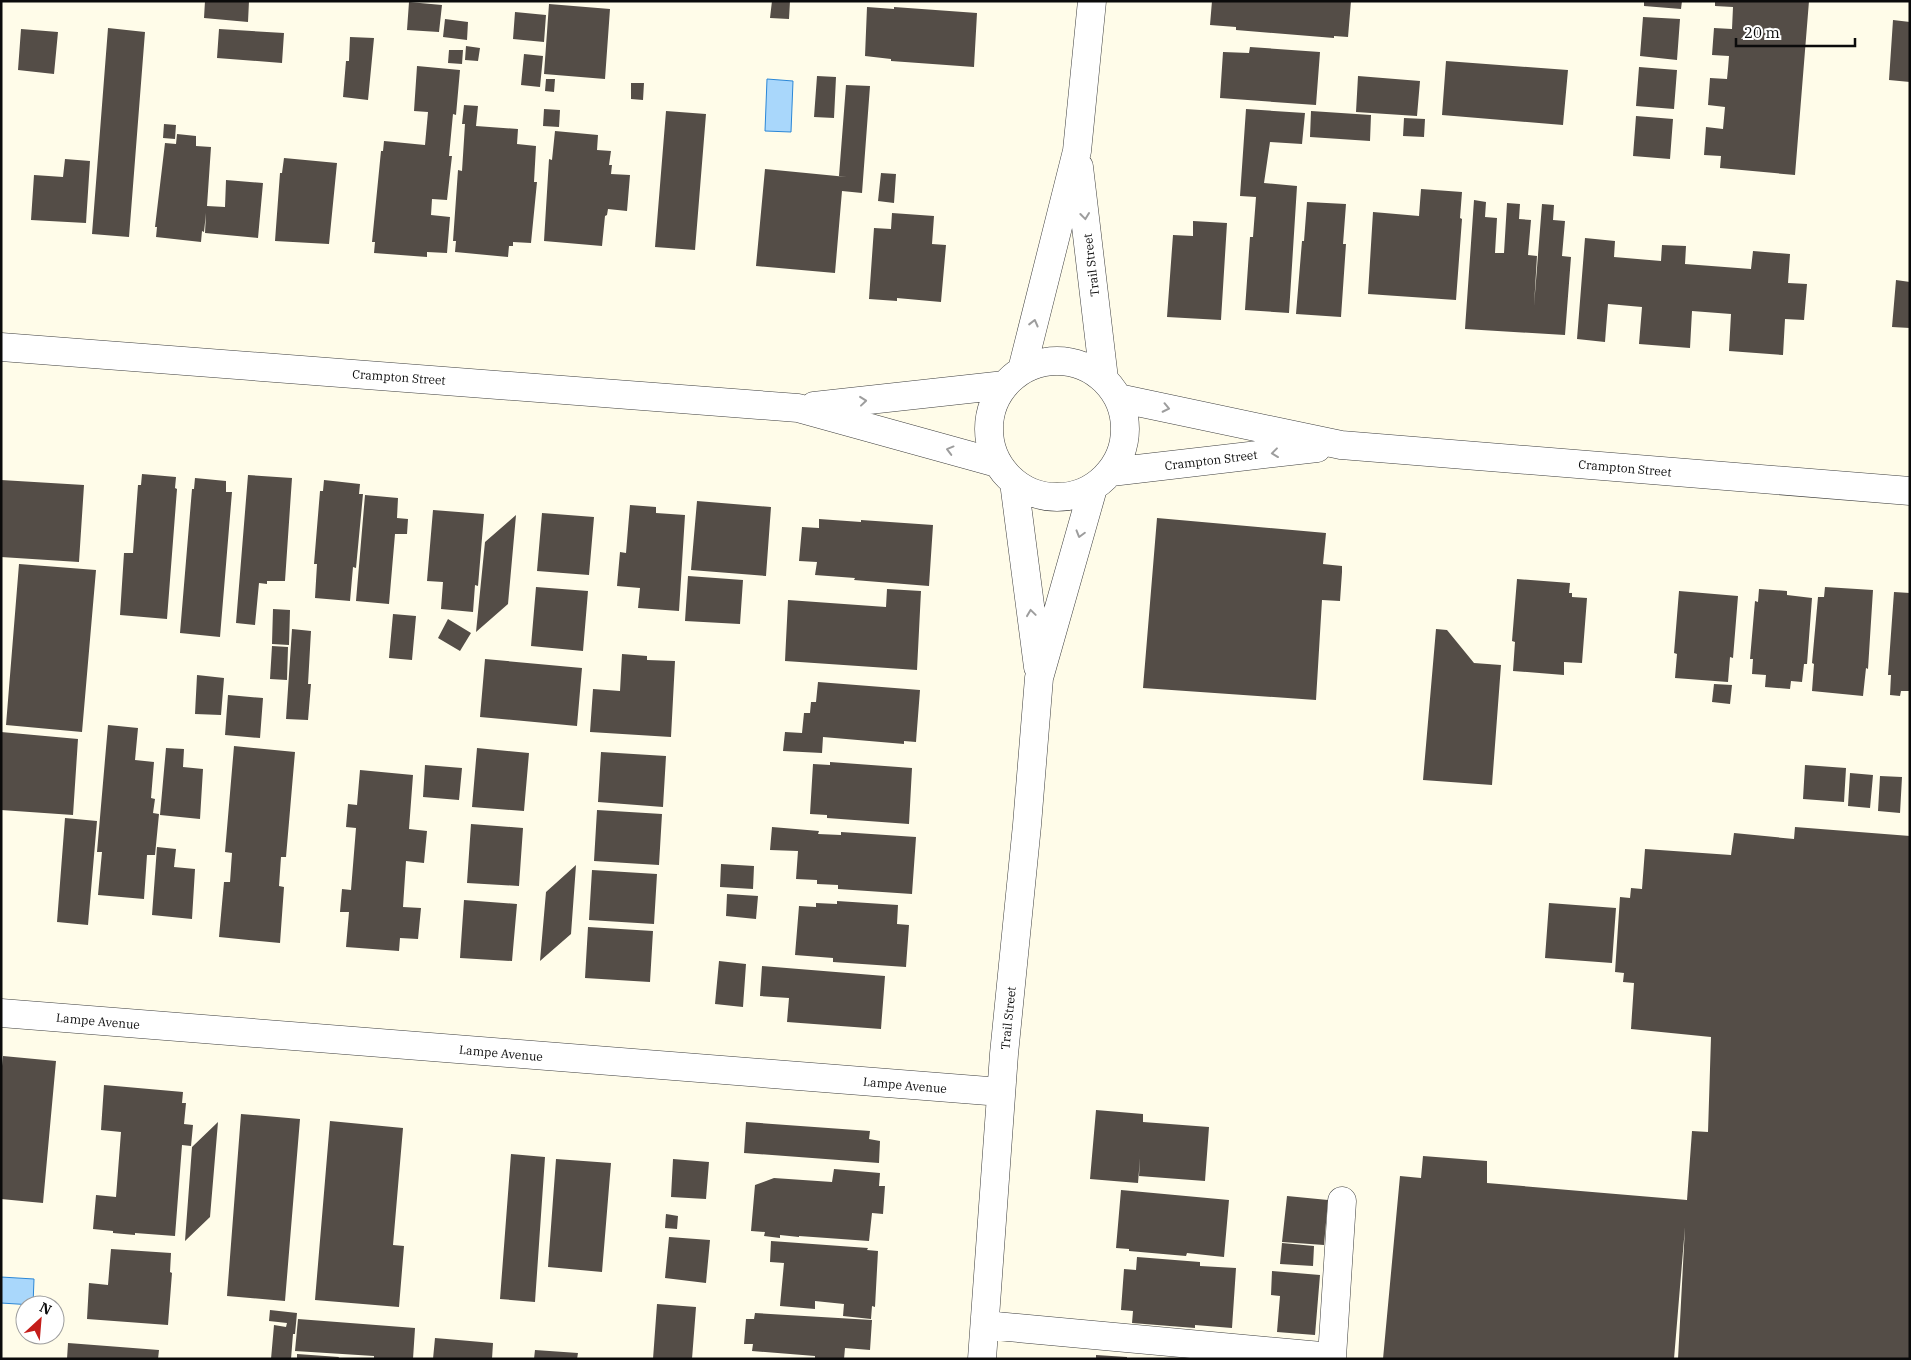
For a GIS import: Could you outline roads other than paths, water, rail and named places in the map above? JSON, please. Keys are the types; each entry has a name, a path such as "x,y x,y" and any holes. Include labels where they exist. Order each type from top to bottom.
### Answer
{"street":[{"name":"Trail Street","path":"1013,378 1077,151 1092,1"},
{"name":"Trail Street","path":"1077,151 1111,389"},
{"name":"Crampton Street","path":"1,347 798,408 1013,378"},
{"path":"1065,361 1086,367 1111,389 1124,416 1125,436 1121,455 1102,480 1074,496 1053,498 1032,493 1006,472 990,443 989,423 994,402 1013,378 1043,363 1065,361"},
{"name":"Crampton Street","path":"1111,389 1341,445 1910,491"},
{"name":"Crampton Street","path":"798,408 1006,472"},
{"name":"Crampton Street","path":"1102,480 1341,445"},
{"name":"Trail Street","path":"1006,472 1040,678"},
{"name":"Trail Street","path":"982,1359 1001,1092 1040,678 1102,480"},
{"name":"Lampe Avenue","path":"1,1013 1001,1092"},
{"path":"985,1325 1332,1357 1342,1201"}],"water":[{"path":"767,79 793,81 791,132 765,131"},
{"path":"1,1277 34,1279 33,1295 15,1295 15,1304 1,1303"}]}
